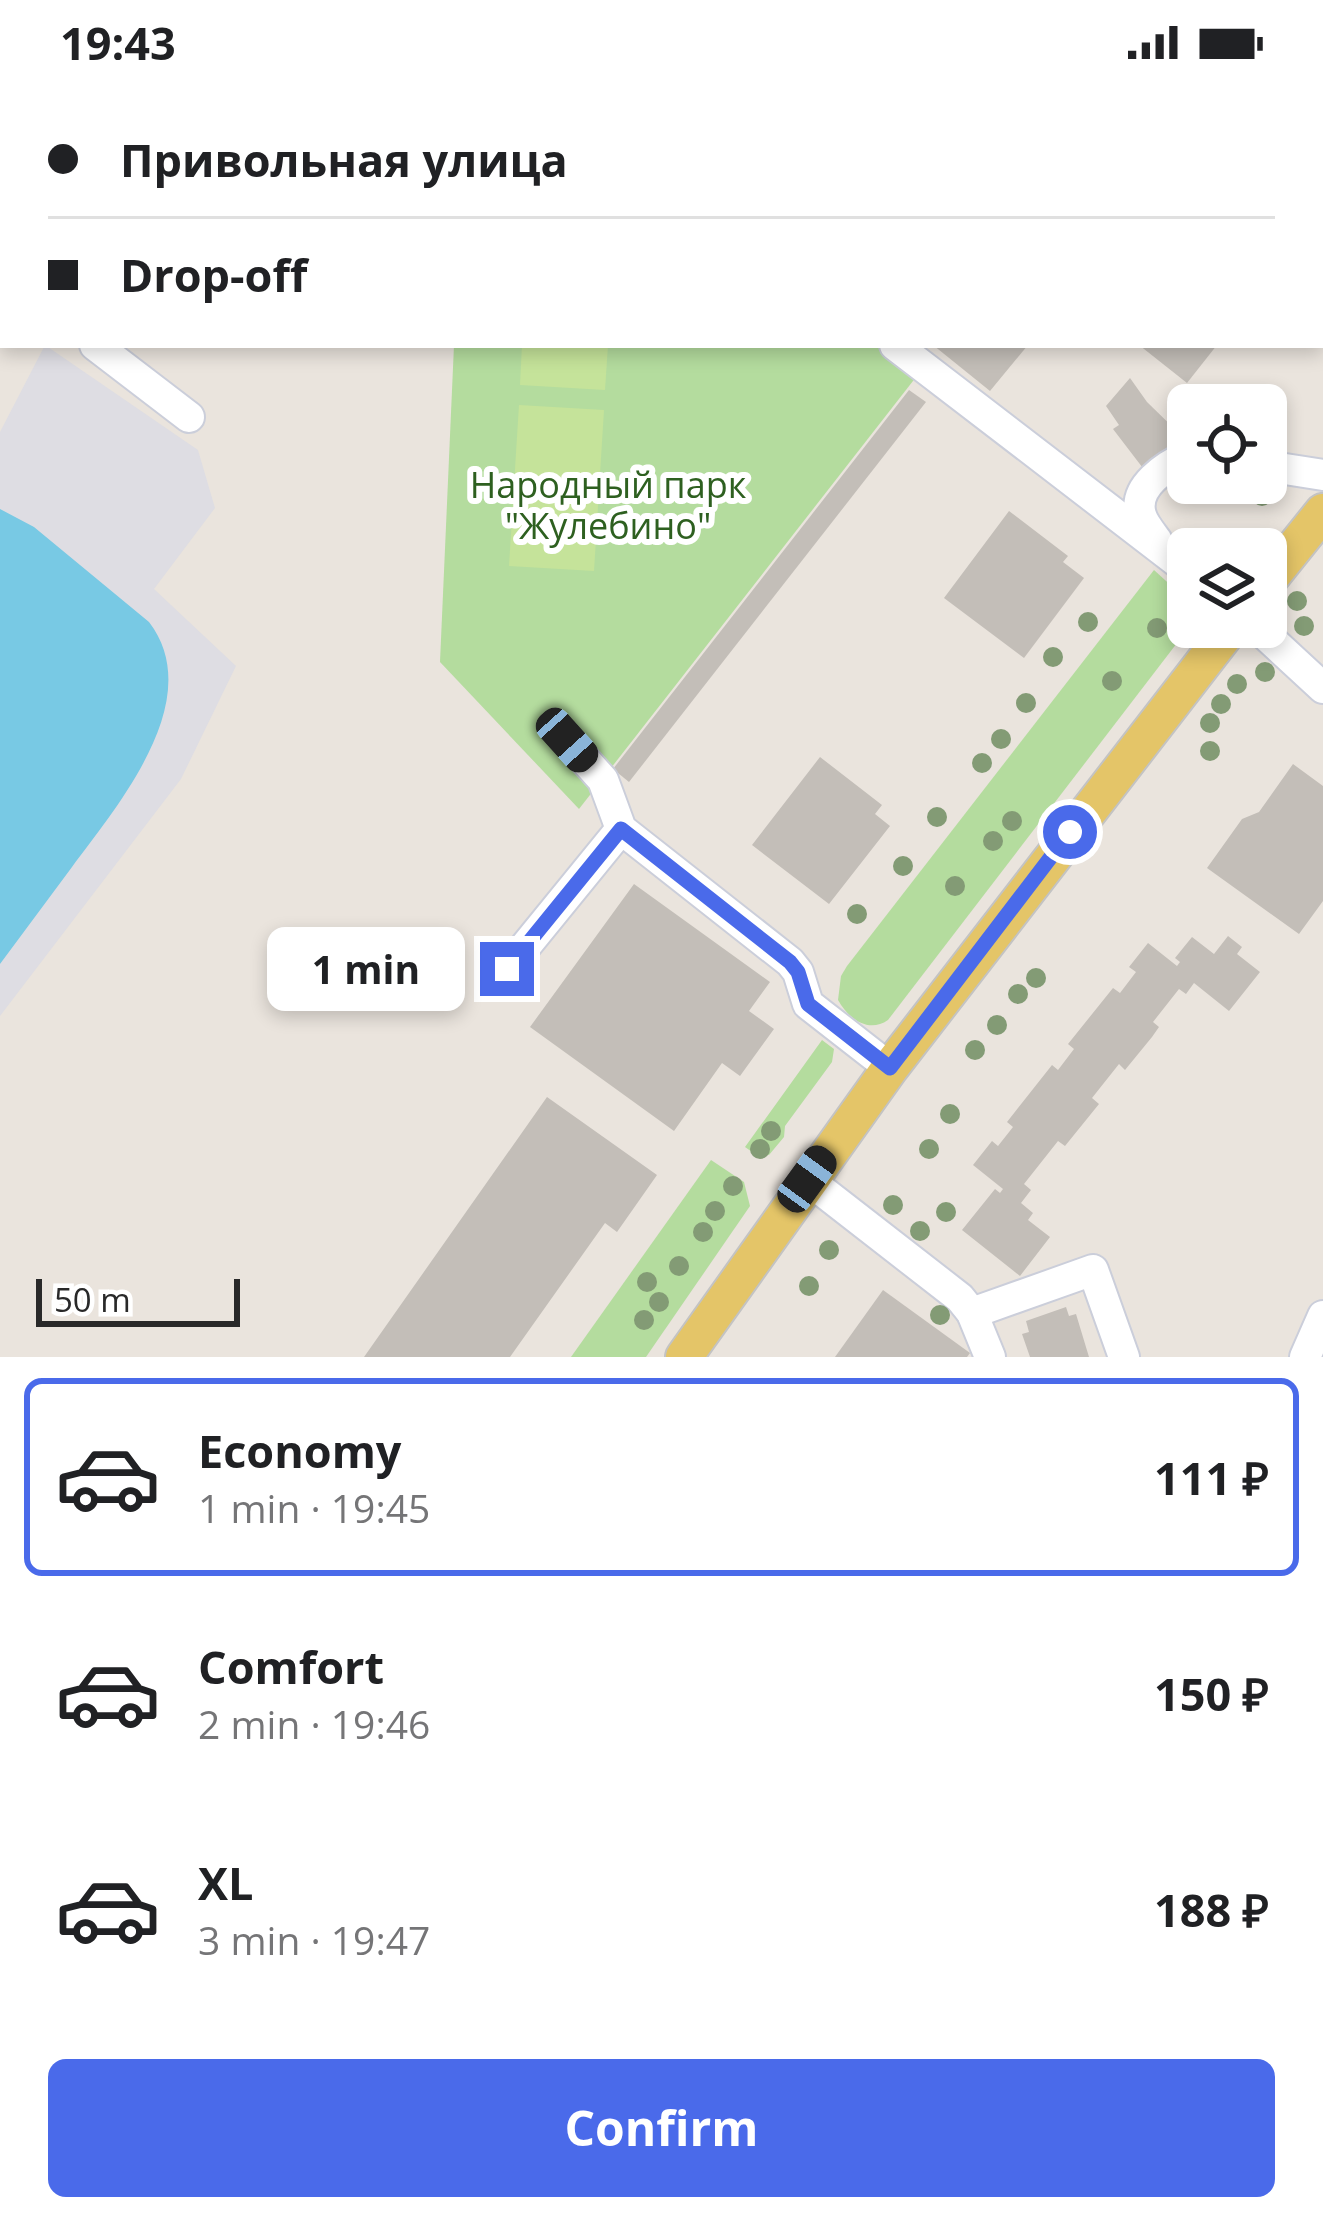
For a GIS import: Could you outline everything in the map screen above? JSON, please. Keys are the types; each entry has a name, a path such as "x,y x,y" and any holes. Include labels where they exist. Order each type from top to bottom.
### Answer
{"main road":[{"path":"1287,557 1323,512"},
{"path":"684,1357 890,1068 1215,648"}],"lane":[{"path":"98,348 189,417"},
{"path":"899,348 1167,553"},
{"path":"1162,549 1140,514 1142,496 1167,464"},
{"path":"1287,469 1323,475"},
{"path":"1280,648 1323,688"},
{"path":"567,740 603,780 621,829 790,962 808,1004 890,1068"},
{"path":"507,969 621,829"},
{"path":"807,1179 960,1298 972,1313 990,1357"},
{"path":"972,1313 1093,1270 1124,1357"},
{"path":"1306,1357 1323,1316"}],"shaded area":[{"path":"43,348 49,348 198,450 215,508 154,589 236,666 181,779 0,1016 0,432"}],"green space":[{"name":"Народный парк \"Жулебино\"","path":"454,348 889,348 920,372 579,809 440,662"},
{"path":"522,348 608,348 605,390 520,385"},
{"path":"519,405 604,410 594,571 509,566"},
{"path":"1154,570 1167,582 1167,648 1173,648 888,1020 866,1025 847,1013 838,1000 847,966"},
{"path":"822,1040 834,1049 832,1062 769,1155 755,1154 745,1147"},
{"path":"711,1160 744,1182 750,1206 646,1357 571,1357"}],"water":[{"path":"0,509 34,527 149,622 165,652 168,684 163,717 132,783 0,964"}],"building":[{"path":"937,348 1026,348 990,391"},
{"path":"1143,348 1215,348 1187,383"},
{"path":"1130,378 1167,422 1167,489 1162,493 1113,429 1119,425 1106,406"},
{"path":"909,390 926,402 629,782 613,769"},
{"path":"1009,511 1068,556 1063,562 1084,578 1024,658 944,598"},
{"path":"820,757 882,805 875,814 890,826 829,904 752,845"},
{"path":"1293,764 1323,786 1323,901 1299,934 1207,868 1242,819 1259,812"},
{"path":"634,884 770,982 749,1011 774,1029 740,1076 722,1063 674,1131 530,1027"},
{"path":"1228,936 1242,947 1237,954 1260,972 1229,1011 1194,983 1186,994 1179,989 1153,1022 1159,1027 1152,1037 1125,1070 1119,1064 1092,1098 1099,1104 1065,1146 1058,1141 1024,1184 1031,1190 1021,1203 1033,1213 1028,1220 1050,1237 1020,1276 962,1230 995,1189 1000,1193 1003,1189 973,1165 992,1141 998,1146 1013,1127 1007,1122 1052,1065 1058,1070 1074,1049 1068,1044 1113,988 1120,993 1136,972 1129,967 1148,943 1177,966 1180,962 1175,958 1192,937 1214,954"},
{"path":"547,1097 657,1175 617,1232 605,1223 510,1357 364,1357"},
{"path":"883,1290 970,1353 967,1357 835,1357"},
{"path":"1066,1307 1069,1316 1076,1314 1089,1357 1030,1357 1022,1334 1029,1332 1026,1321"}],"route":[{"path":"507,969 621,829 790,962 808,1004 890,1068 1070,832"}]}
